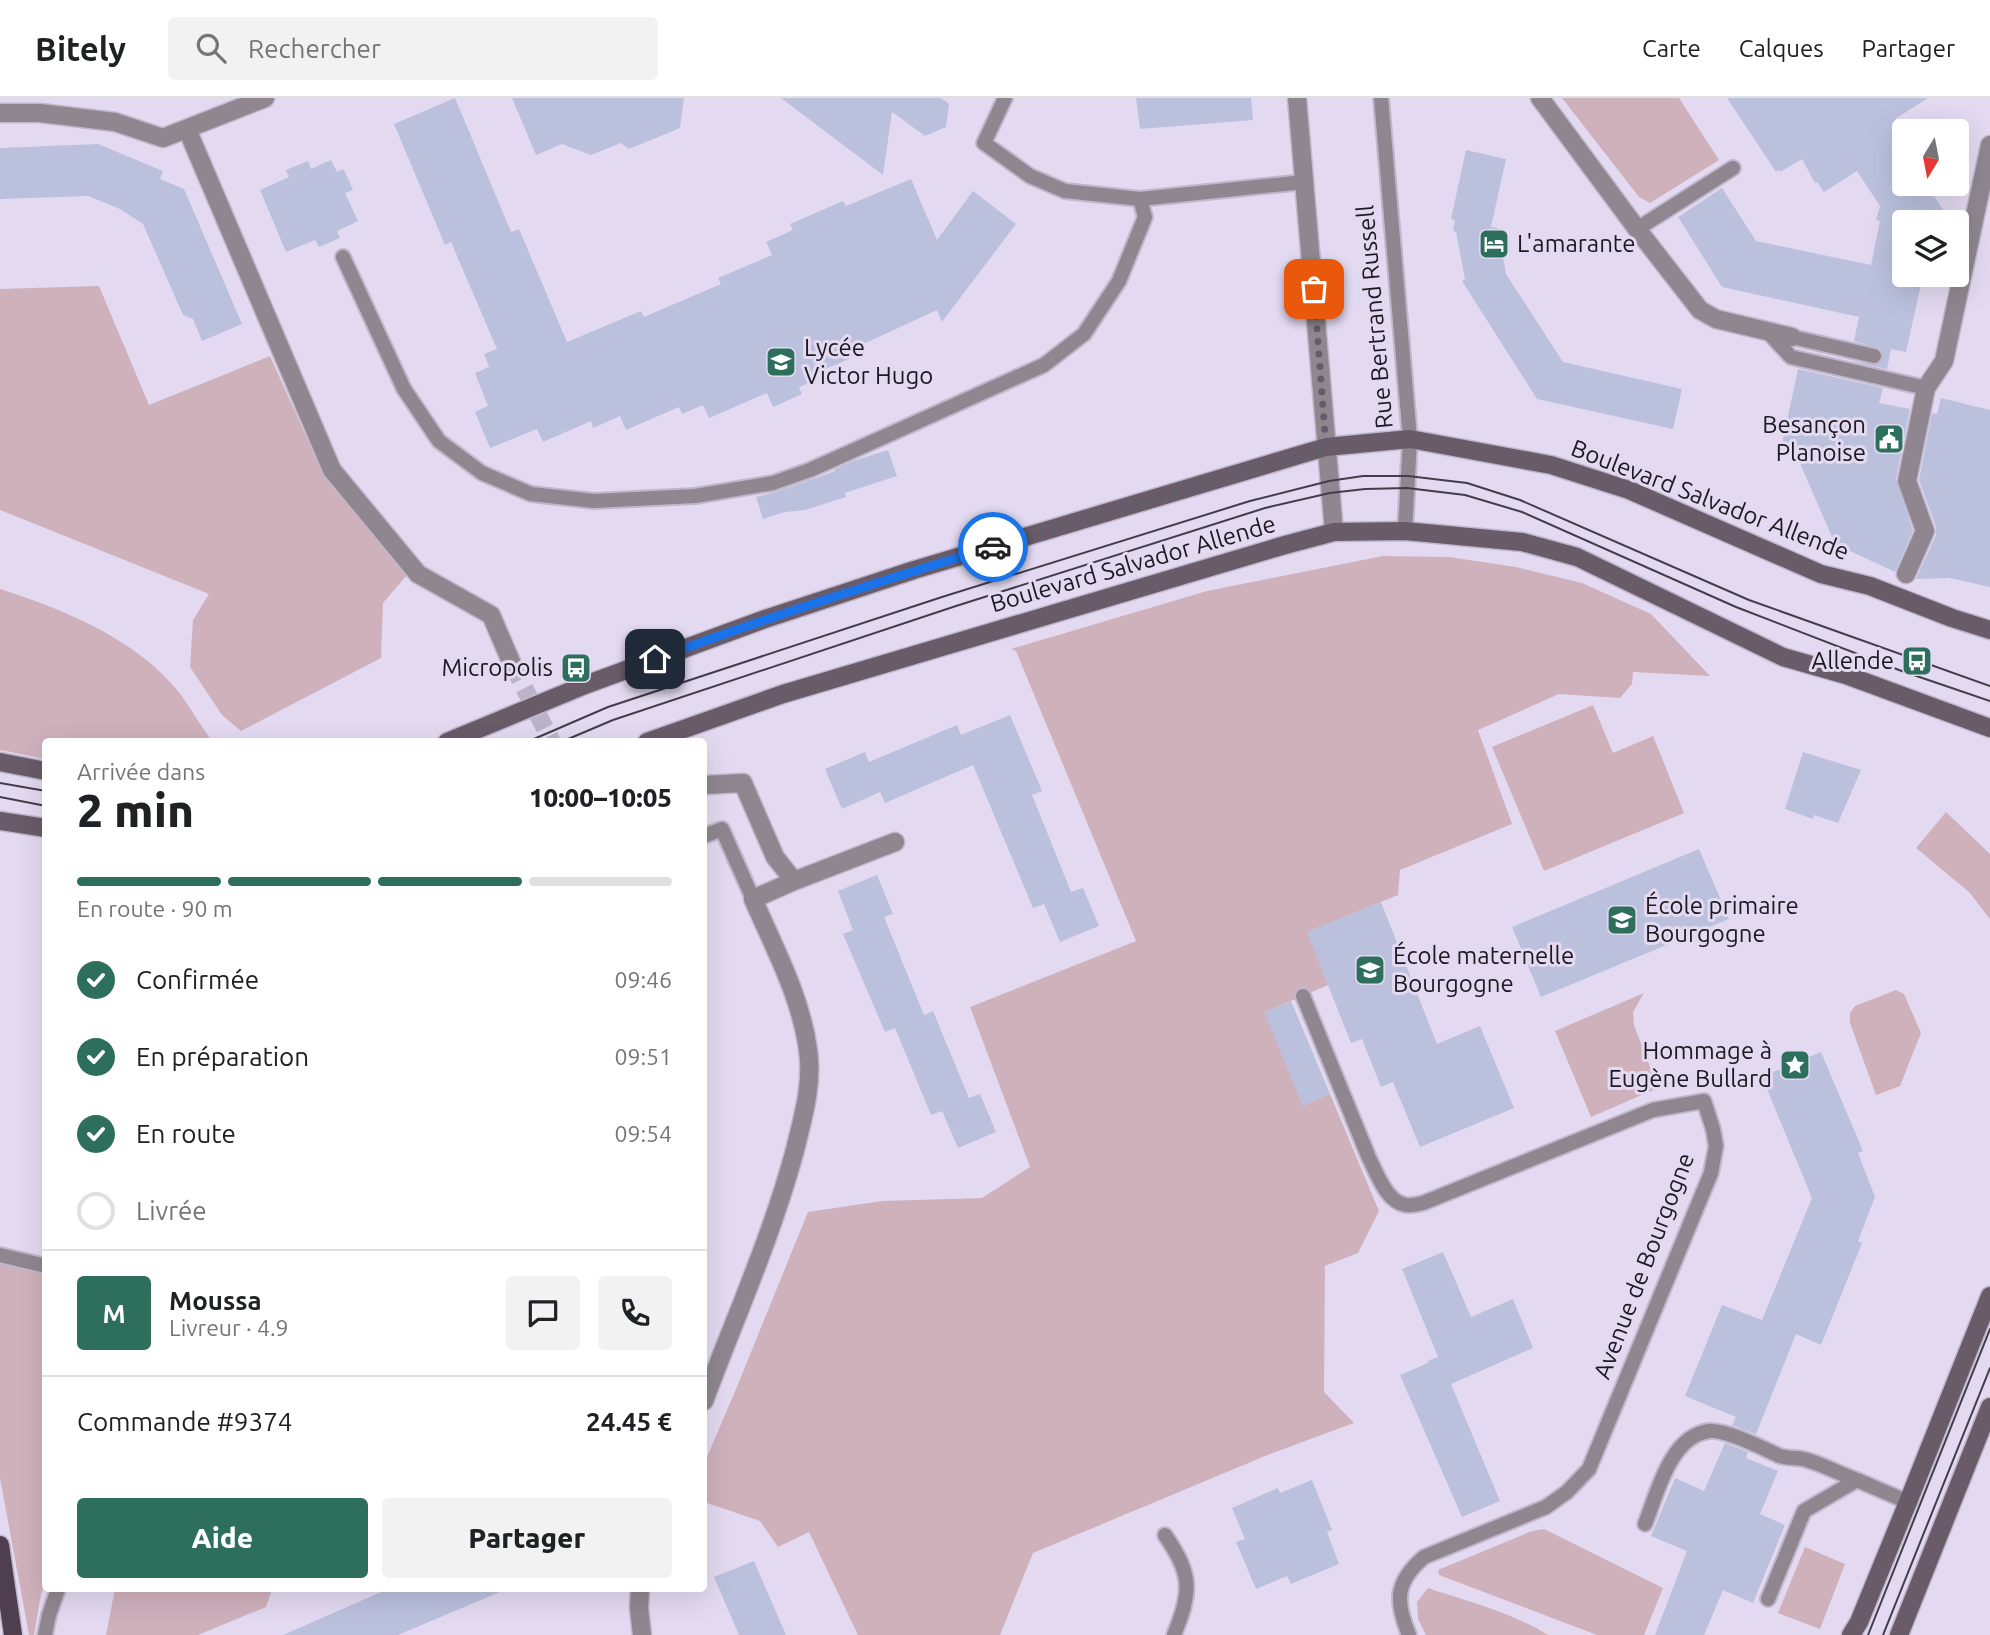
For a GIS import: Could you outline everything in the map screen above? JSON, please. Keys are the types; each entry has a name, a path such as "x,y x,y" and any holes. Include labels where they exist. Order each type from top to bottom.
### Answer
{"main road":[{"path":"0,1545 13,1635"}],"street":[{"path":"0,113 40,113 116,122 163,138 265,98"},
{"path":"1297,98 1334,532"},
{"path":"1540,98 1700,310 1716,319 1791,337"},
{"path":"187,129 332,470 418,573 491,615 512,664"},
{"path":"1906,574 1925,531 1907,481 1926,388 1944,361 1990,145"},
{"name":"Boulevard Salvador Allende","path":"457,738 585,685 765,619 914,570 1326,447 1410,439 1551,465 1629,490 1821,574 1870,586 1990,630"},
{"name":"Boulevard Salvador Allende","path":"659,738 783,694 1272,548 1334,532 1405,531 1521,542 1577,557 1783,657 1846,675 1990,727"},
{"path":"0,762 42,770"},
{"path":"707,785 743,783 775,857 794,881"},
{"path":"0,821 42,827"},
{"path":"707,1385 783,1194 805,1110 810,1070 800,1012 753,899 895,842"},
{"path":"1851,1635 1859,1622 1990,1296"},
{"path":"1899,1635 1990,1407"},
{"path":"640,1592 642,1635"}],"lane":[{"path":"1005,98 984,143 1030,176 1065,191 1140,198 1304,182"},
{"name":"Rue Bertrand Russell","path":"1381,98 1410,439 1405,531"},
{"path":"1637,229 1733,168"},
{"path":"343,257 404,389 439,441 482,473 531,494 594,501 695,496 773,483 810,470 1044,365 1084,334 1119,281 1145,217 1140,198"},
{"path":"1768,332 1791,357 1926,388"},
{"path":"1791,337 1874,356"},
{"path":"707,835 722,828 753,899"},
{"name":"Avenue de Bourgogne","path":"1303,996 1369,1158 1391,1196 1405,1205 1423,1203 1653,1110 1704,1101 1716,1146 1711,1173 1589,1469 1567,1492 1546,1507 1424,1557 1409,1570 1399,1604 1409,1635"},
{"path":"0,1255 42,1265"},
{"path":"1645,1524 1668,1464 1689,1439 1710,1431 1728,1434 1785,1458 1804,1458 1908,1502"},
{"path":"1768,1599 1804,1511 1857,1480"},
{"path":"1165,1535 1180,1558 1187,1577 1186,1600 1174,1635"},
{"path":"45,1635 57,1592"}],"shaded area":[{"path":"1562,98 1679,98 1719,160 1650,203 1639,197"},
{"path":"99,286 149,405 270,356 325,478 407,575 383,603 381,658 241,731 222,715 190,667 193,620 209,594 0,510 0,289"},
{"path":"1383,556 1449,557 1516,567 1582,583 1651,614 1710,676 1633,672 1632,684 1620,698 1559,694 1478,730 1512,824 1400,870 1398,895 1308,932 1328,985 1265,1012 1303,1105 1330,1094 1379,1211 1358,1253 1325,1266 1324,1392 1354,1423 1270,1454 1033,1553 1000,1635 858,1635 809,1532 778,1547 760,1521 707,1503 707,1457 808,1212 882,1201 982,1198 1030,1167 970,1007 1136,941 1016,651 1011,649 1207,591"},
{"path":"0,589 45,604 90,624 133,650 175,688 210,738 42,738 42,758 0,750"},
{"path":"1593,705 1613,753 1653,736 1684,813 1544,871 1492,747"},
{"path":"1946,812 1990,854 1990,919 1969,892 1916,848"},
{"path":"1896,990 1904,994 1921,1033 1900,1086 1876,1095 1850,1023 1850,1013 1855,1006"},
{"path":"1644,993 1633,1012 1634,1025 1658,1088 1591,1117 1555,1031"},
{"path":"0,1263 42,1273 42,1591 34,1635 29,1635 0,1478"},
{"path":"1544,1529 1663,1588 1644,1635 1597,1635 1439,1575 1438,1570 1532,1531"},
{"path":"1805,1547 1845,1564 1820,1629 1778,1613"},
{"path":"1428,1588 1505,1614 1548,1635 1426,1635 1418,1619 1417,1602"},
{"path":"114,1592 271,1592 266,1607 198,1635 106,1635"}],"building":[{"path":"455,98 511,232 519,229 567,342 641,311 644,317 721,284 718,278 772,255 766,242 793,230 790,224 843,201 846,206 911,179 937,240 973,191 1016,224 942,322 937,310 846,352 849,359 823,370 825,376 799,387 802,394 773,407 767,393 709,418 703,405 682,414 679,407 626,430 620,416 593,428 591,421 543,442 537,429 490,448 475,412 488,406 475,373 489,367 484,354 497,349 451,242 445,245 394,124"},
{"path":"512,98 684,98 680,128 629,149 621,143 591,155 562,144 536,155"},
{"path":"781,98 941,98 949,104 946,127 925,136 892,112 883,175"},
{"path":"1136,98 1251,98 1253,120 1140,129"},
{"path":"1727,98 1928,98 1892,119 1892,196 1934,196 1943,210 1892,210 1892,287 1920,287 1906,352 1891,349 1887,369 1849,361 1876,365 1883,357 1880,349 1854,341 1859,317 1722,287 1678,217 1722,188 1756,241 1871,265 1880,221 1876,220 1880,206 1857,171 1824,192 1817,182 1815,183 1802,159 1776,172"},
{"path":"98,144 163,171 160,179 184,189 242,324 202,341 193,319 183,315 143,224 120,209 88,196 0,199 0,148"},
{"path":"1466,150 1506,159 1491,227 1498,228 1506,274 1563,362 1682,389 1673,429 1537,399 1462,281 1465,279 1456,232 1453,231 1455,220 1451,219"},
{"path":"331,160 337,172 343,169 348,178 353,190 345,193 358,221 337,231 340,238 319,247 315,240 286,252 260,190 289,177 286,170 308,161 311,169"},
{"path":"1798,369 1883,388 1879,403 1910,409 1896,479 1913,531 1895,572 1835,544 1793,447 1782,444"},
{"path":"1941,398 1990,410 1990,587 1950,578 1916,579 1936,535 1936,527 1919,480 1932,413 1937,414"},
{"path":"888,450 897,476 845,493 846,497 763,519 756,497 813,479 853,461"},
{"path":"1010,715 1042,791 1032,795 1071,892 1083,888 1099,926 1060,942 1044,904 1033,908 973,765 885,803 880,792 842,809 825,769 865,752 869,762 957,725 961,735"},
{"path":"1803,752 1861,770 1838,823 1814,815 1813,819 1785,809"},
{"path":"1699,849 1729,919 1541,997 1512,927"},
{"path":"877,875 893,914 884,917 924,1015 933,1011 969,1098 980,1094 996,1132 958,1148 942,1111 931,1115 895,1028 885,1032 843,934 853,930 838,891"},
{"path":"1381,902 1437,1044 1480,1026 1514,1108 1420,1147 1393,1082 1381,1087 1362,1039 1351,1043 1307,932"},
{"path":"1291,1001 1330,1094 1303,1106 1264,1012"},
{"path":"1821,1052 1863,1151 1858,1153 1875,1197 1858,1241 1862,1243 1821,1345 1796,1334 1756,1434 1732,1425 1736,1417 1685,1396 1722,1305 1762,1320 1812,1198 1762,1077"},
{"path":"1443,1252 1471,1317 1513,1299 1533,1348 1451,1384 1500,1501 1462,1517 1400,1375 1438,1357 1402,1269"},
{"path":"1725,1443 1748,1452 1746,1458 1778,1471 1760,1514 1785,1525 1753,1603 1723,1590 1704,1635 1655,1635 1687,1551 1651,1536 1675,1478 1704,1491"},
{"path":"1312,1480 1332,1530 1327,1532 1339,1564 1291,1584 1287,1576 1256,1589 1236,1542 1245,1539 1232,1508 1278,1488 1280,1493"},
{"path":"754,1561 786,1635 739,1635 714,1577"},
{"path":"381,1592 500,1592 398,1635 283,1635"}],"tunnel":[{"path":"512,664 550,738"}],"tram line":[{"path":"536,738 608,707 942,597 1250,501 1329,481 1363,476 1408,476 1467,483 1520,500 1749,600 1990,686"},
{"path":"570,738 613,720 956,606 1265,508 1330,493 1365,489 1407,488 1465,495 1522,512 1736,607 1899,670 1990,701"},
{"path":"0,783 42,790"},
{"path":"0,797 42,805"},
{"path":"1868,1635 1990,1329"},
{"path":"1883,1635 1990,1368"}],"way so far":[{"path":"993,547 1326,447 1314,289"}],"place":[{"name":"L'amarante","path":"1494,244"},
{"name":"Lycée Victor Hugo","path":"781,362"},
{"name":"Besançon Planoise","path":"1889,439"},
{"name":"Allende","path":"1917,661"},
{"name":"Micropolis","path":"576,668"},
{"name":"École primaire Bourgogne","path":"1622,920"},
{"name":"École maternelle Bourgogne","path":"1370,970"},
{"name":"Hommage à Eugène Bullard","path":"1795,1065"}],"route":[{"path":"655,659 765,619 993,547"}]}
